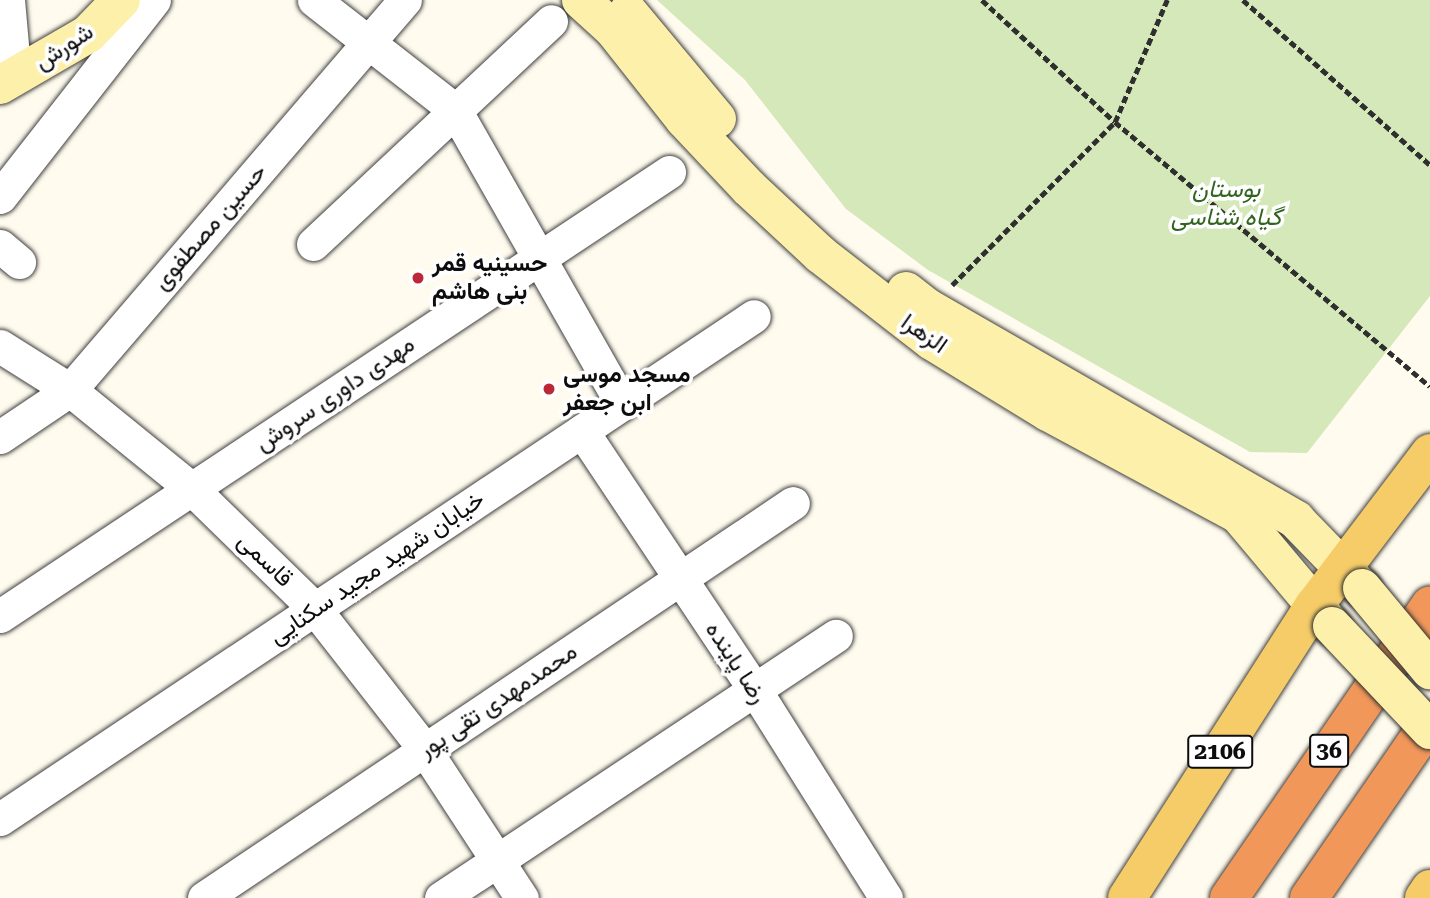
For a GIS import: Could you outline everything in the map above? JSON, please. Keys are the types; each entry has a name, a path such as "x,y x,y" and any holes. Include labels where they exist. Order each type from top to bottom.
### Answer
{"highway":[{"name":"36","path":"1229,898 1430,605"},
{"path":"1309,898 1430,722"}],"main road":[{"name":"2106","path":"1127,898 1352,577 1430,453"},
{"path":"1424,898 1430,889"}],"street":[{"path":"8,0 8,81"},
{"name":"شورش","path":"8,81 88,34 121,0"},
{"path":"0,197 154,0"},
{"path":"314,0 455,110 622,404"},
{"name":"حسین مصطفوی","path":"0,436 70,390 405,0"},
{"name":"الزهرا","path":"617,0 758,162 845,243 928,308 1296,520 1352,577 1430,670"},
{"path":"313,244 455,110 566,11"},
{"name":"الزهرا","path":"566,11 613,29 684,119 748,188 821,254 932,341 1048,412 1239,515 1323,616 1430,730"},
{"name":"مهدی داوری سروش","path":"0,616 669,172"},
{"name":"خیابان شهید مجید سکنایی","path":"0,819 754,316"},
{"name":"قاسمی","path":"0,346 70,390 192,489 315,609 425,750 522,898"},
{"name":"رضا پاینده","path":"582,431 755,690 886,898"},
{"name":"محمدمهدی تقی پور","path":"204,898 793,503"},
{"path":"440,898 836,636"}],"path":[{"path":"982,0 1115,122 1430,386"},
{"path":"928,308 1115,122 1167,0"},
{"path":"1243,0 1430,165"}],"green space":[{"name":"بوستان گیاه شناسی","path":"657,0 1430,0 1430,296 1307,453 1250,452 928,270 846,209 745,80"}],"place":[{"name":"حسینیه قمر بنی هاشم","path":"418,278"},
{"name":"مسجد موسی ابن جعفر","path":"549,389"}]}
